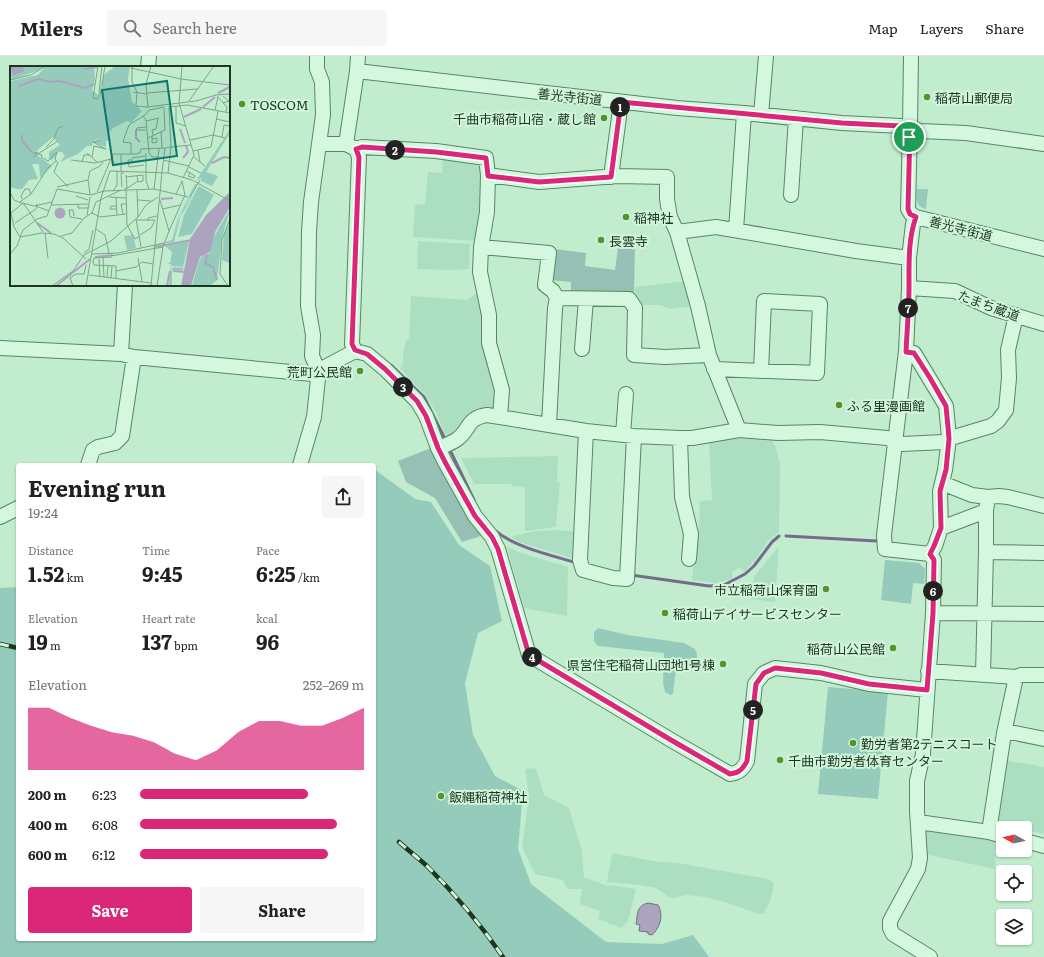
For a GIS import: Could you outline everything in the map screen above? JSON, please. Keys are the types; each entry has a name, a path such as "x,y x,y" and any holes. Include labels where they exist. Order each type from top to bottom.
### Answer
{"street":[{"path":"148,66 149,56"},
{"path":"301,463 314,417 318,370 312,356 313,335 308,306 311,202 323,115 322,82 317,69 317,56"},
{"path":"358,56 351,147 359,157 352,344 355,350 367,354 385,369 417,401 444,445 475,516 492,537 498,549 529,655 730,774 737,773 743,769 747,761 756,684 764,673 775,668 821,673 869,684 927,690"},
{"path":"761,115 766,56"},
{"path":"911,56 910,128 920,131 966,133 1044,144"},
{"name":"善光寺街道","path":"357,71 677,108 842,123 901,126 910,128 908,209 910,214 916,217 1044,249"},
{"path":"611,177 621,102"},
{"path":"736,230 744,113"},
{"path":"791,195 796,118"},
{"path":"319,144 436,152 486,158 488,176 487,212 481,247 480,272 489,315 489,343 502,390 500,417"},
{"path":"488,176 539,182 611,177 667,177 667,199 670,217 676,232 698,306 709,355 739,430"},
{"path":"916,217 909,258 906,352 884,535 884,546 886,549 930,554 934,560 933,613 923,754 917,781 920,858 918,869 890,921 890,928 893,934 930,957"},
{"path":"676,232 716,227 856,251 909,258"},
{"path":"481,247 549,253 545,285 553,291 557,298 555,308 550,425"},
{"path":"89,463 93,450 98,447 115,443 122,436 128,355 125,286"},
{"name":"たまち蔵道","path":"909,288 955,292 981,304 1044,324"},
{"path":"557,298 629,299 635,308 634,355 666,357 709,355"},
{"path":"582,349 586,299"},
{"path":"714,369 761,372 817,373 820,304 764,301 761,372"},
{"path":"444,445 456,440 472,420 480,416 487,415 586,431 629,435 692,438 739,430 778,433 820,432 887,438 902,444 944,442 949,439 991,426 998,421 1006,410 1009,378 1008,350 1016,315"},
{"path":"0,348 128,355 312,374 355,350"},
{"path":"906,352 914,353 946,406 949,439 946,470 940,491 941,528 930,554"},
{"path":"586,431 581,564 583,570 613,578 628,574 629,435 626,394"},
{"path":"680,438 682,497 691,534 689,558"},
{"path":"942,483 972,495 987,504"},
{"path":"941,528 987,504 999,496 1044,506"},
{"path":"983,675 987,504"},
{"path":"0,517 16,509"},
{"path":"986,552 1044,553"},
{"path":"933,613 1044,614"},
{"path":"928,671 1016,677 1022,675 1044,675"},
{"path":"989,832 1004,733 1016,677"},
{"path":"1004,733 1015,733 1044,739"},
{"path":"918,822 996,834"},
{"path":"1032,843 1044,846"}],"green space":[{"path":"443,156 484,163 478,241 413,237 415,205 425,204 428,172 442,173"},
{"path":"418,241 470,244 469,269 417,269"},
{"path":"687,281 694,306 670,309 660,305 639,305 635,294 635,287"},
{"path":"477,293 480,293 498,390 496,409 447,439 436,412 426,396 400,368 403,362 406,340 409,339 411,296 467,300"},
{"path":"734,436 771,439 776,447 780,465 779,532 769,540 755,560 744,572 740,567 732,572 732,579 717,583 692,580 697,534 699,529 700,501 712,500 709,440"},
{"path":"558,456 557,482 560,482 556,527 525,531 525,487 512,486 511,484 474,484 461,458"},
{"path":"557,530 577,532 575,559 519,542 512,538 513,536 536,531"},
{"path":"779,546 775,602 751,599 754,577"},
{"path":"507,547 518,552 568,567 567,616 524,608"},
{"path":"1004,760 1044,767 1044,834 1032,831 1032,821 996,821 995,823"},
{"path":"536,768 544,795 569,808 582,851 584,877 607,886 611,885 636,889 628,921 621,928 598,919 600,911 580,904 582,889 568,889 562,880 535,874 522,847 529,797 525,769"},
{"path":"929,829 996,841 995,869 924,854 924,834"},
{"path":"612,853 768,879 774,883 772,895 763,914 705,897 687,895 674,898 669,897 656,888 607,882"}],"shaded area":[{"path":"917,189 928,189 926,209 922,208 918,204"},
{"path":"619,240 635,242 634,294 571,293 571,282 550,280 554,249 586,253 585,266 615,270"},
{"path":"431,448 483,534 478,537 462,542 435,498 406,482 398,461"},
{"path":"376,470 415,499 431,502 459,545 490,566 502,621 478,633 465,683 473,735 495,776 523,791 518,849 531,884 606,942 662,944 693,935 709,957 0,957 0,588 16,587 16,941 376,941"},
{"path":"885,560 919,563 925,569 924,584 913,583 911,604 881,600"},
{"path":"598,628 628,635 684,643 695,649 697,659 693,662 677,660 673,694 670,695 665,692 663,683 664,653 598,646 594,641 594,632"},
{"name":"勤労者第2テニスコート","path":"828,687 888,692 878,799 818,794"},
{"path":"648,903 658,905 661,913 659,925 652,935 648,934 648,932 639,931 640,925 636,924 639,908"}],"waterway":[{"path":"391,365 424,397 446,441"},
{"path":"449,448 474,500"},
{"path":"496,531 504,537 523,546 577,563"},
{"path":"631,575 709,586 724,585 745,574 754,566 772,542 779,536"},
{"path":"786,536 877,541"}],"railway":[{"path":"0,644 16,648"},
{"path":"399,842 427,866 448,888 477,922 503,957"}],"place":[{"name":"稲荷山郵便局","path":"927,97"},
{"name":"TOSCOM","path":"242,104"},
{"name":"千曲市稲荷山宿・蔵し館","path":"604,118"},
{"name":"稲神社","path":"626,217"},
{"name":"長雲寺","path":"601,240"},
{"name":"荒町公民館","path":"360,371"},
{"name":"ふる里漫画館","path":"839,405"},
{"name":"市立稲荷山保育園","path":"826,589"},
{"name":"稲荷山デイサービスセンター","path":"665,613"},
{"name":"稲荷山公民館","path":"893,648"},
{"name":"県営住宅稲荷山団地1号棟","path":"723,664"},
{"name":"勤労者第2テニスコート","path":"853,743"},
{"name":"千曲市勤労者体育センター","path":"780,760"},
{"name":"飯縄稲荷神社","path":"441,796"}],"route":[{"path":"621,102 842,123 901,126 910,128 909,137 908,209 910,214 916,217 909,258 906,352 914,353 946,406 949,439 946,470 940,491 941,528 930,554 934,560 933,613 927,690 869,684 821,673 775,668 764,673 756,684 747,761 743,769 737,773 730,774 529,655 498,549 492,537 475,516 445,462 426,416 417,401 385,369 367,354 355,350 352,344 359,157 356,149 362,147 436,152 486,158 488,176 539,182 611,177 621,102"}]}
